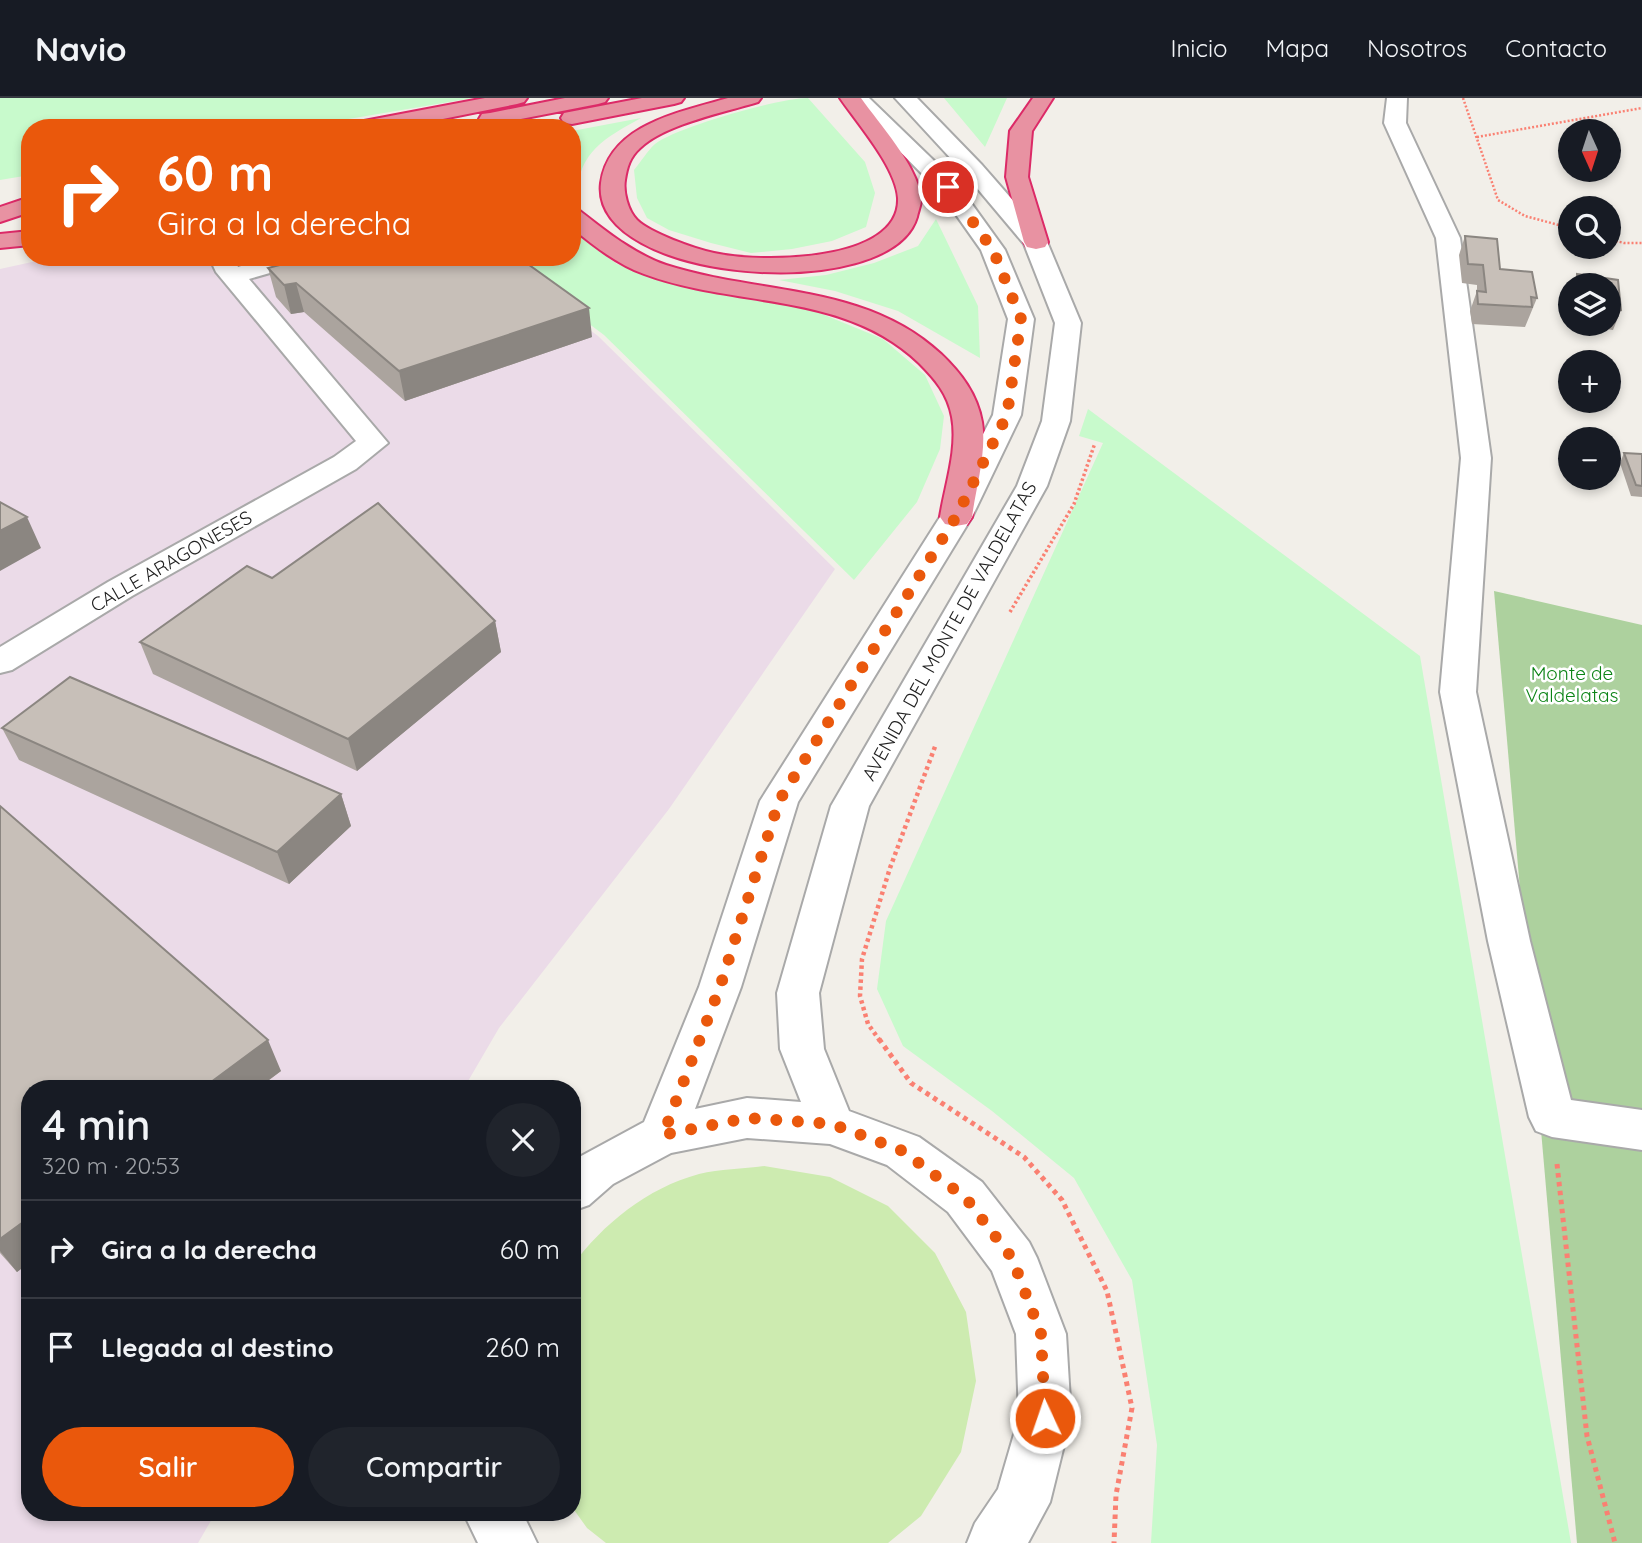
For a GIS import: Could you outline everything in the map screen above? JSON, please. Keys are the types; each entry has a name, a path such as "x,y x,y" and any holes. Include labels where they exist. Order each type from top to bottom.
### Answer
{"highway":[{"path":"410,119 517,98"},
{"path":"492,119 598,98"},
{"path":"570,119 674,98"},
{"path":"751,98 670,122 633,142 616,164 612,187 616,204 627,224 663,244 713,261 786,266 841,259 875,248 902,226 910,199 903,174 850,98"},
{"path":"1036,242 1017,177 1021,131 1043,98"},
{"path":"0,192 21,188"},
{"path":"0,215 21,207"},
{"path":"0,221 21,217"},
{"path":"581,223 613,249 666,273 804,298 887,324 926,351 957,387 968,427 956,517"},
{"path":"0,241 21,235"},
{"path":"0,241 21,239"}],"street":[{"path":"663,1135 720,987 779,801 956,517 1007,415 1021,319 993,250 948,187 858,98"},
{"name":"AVENIDA DEL MONTE DE VALDELATAS","path":"832,1124 802,1049 798,993 850,806 1032,486 1056,421 1068,323 1036,242 974,170 905,98"},
{"path":"1397,98 1395,123 1448,237 1476,457 1458,692 1509,942 1552,1117 1642,1130"},
{"name":"CALLE ARAGONESES","path":"0,662 120,589 345,463 373,443 227,267"},
{"path":"581,1182 596,1169 663,1135 747,1118 832,1124 903,1151 965,1197 1012,1258 1041,1334 1045,1418 1022,1502 995,1543"}],"path":[{"path":"1464,98 1498,200 1525,216 1558,225"},
{"path":"1477,137 1642,107"},
{"path":"1621,242 1642,243"},
{"path":"1005,621 1074,504 1095,443"},
{"path":"938,738 890,868 863,959 860,996 869,1024 911,1083 1024,1157 1062,1200 1107,1291 1132,1408 1116,1495 1114,1543"},
{"path":"1552,1117 1587,1436 1615,1543"}],"shaded area":[{"path":"21,264 505,266 598,336 835,569 669,809 499,1028 469,1080 21,1080 21,1521 211,1521 198,1543 0,1543 0,269"}],"green space":[{"path":"0,98 473,98 348,119 21,119 21,176 0,180"},
{"path":"808,98 865,162 875,193 866,227 832,241 751,253 669,230 647,218 637,198 634,170 655,144 684,130 729,115"},
{"path":"944,98 1007,98 985,147"},
{"path":"641,118 616,132 596,148 581,172 581,129"},
{"path":"936,219 978,306 980,358 898,311 835,291 779,280 826,275 874,263 918,246"},
{"path":"581,238 617,264 675,285 805,307 883,339 925,375 944,416 940,449 917,502 854,580 604,335 512,266 581,266"},
{"path":"1088,409 1420,656 1571,1543 1151,1543 1157,1445 1132,1280 1074,1178 992,1111 903,1046 877,989 886,921 1103,443 1079,436"},
{"name":"Monte de Valdelatas","path":"1494,591 1642,625 1642,1543 1577,1543"},
{"path":"764,1166 830,1177 888,1206 935,1253 966,1312 976,1381 961,1452 921,1516 888,1543 606,1543 581,1520 581,1255 612,1222 644,1198 680,1180 715,1171"}],"building":[{"path":"1465,236 1497,239 1500,269 1532,272 1537,298 1531,297 1532,307 1478,304 1477,291 1486,292 1483,265 1468,264"},
{"path":"531,266 589,308 399,371 296,283 284,285 268,268"},
{"path":"1624,453 1642,454 1642,486 1636,485"},
{"path":"0,502 27,517 0,531"},
{"path":"378,503 495,621 348,739 140,642 247,566 272,578"},
{"path":"70,677 341,794 277,852 2,728"},
{"path":"0,806 268,1040 214,1080 21,1080 21,1224 0,1239"}],"route":[{"path":"948,187 993,250 1021,319 1007,415 956,517 779,801 720,987 663,1135 747,1118 832,1124 903,1151 965,1197 1012,1258 1041,1334 1045,1418"}]}
